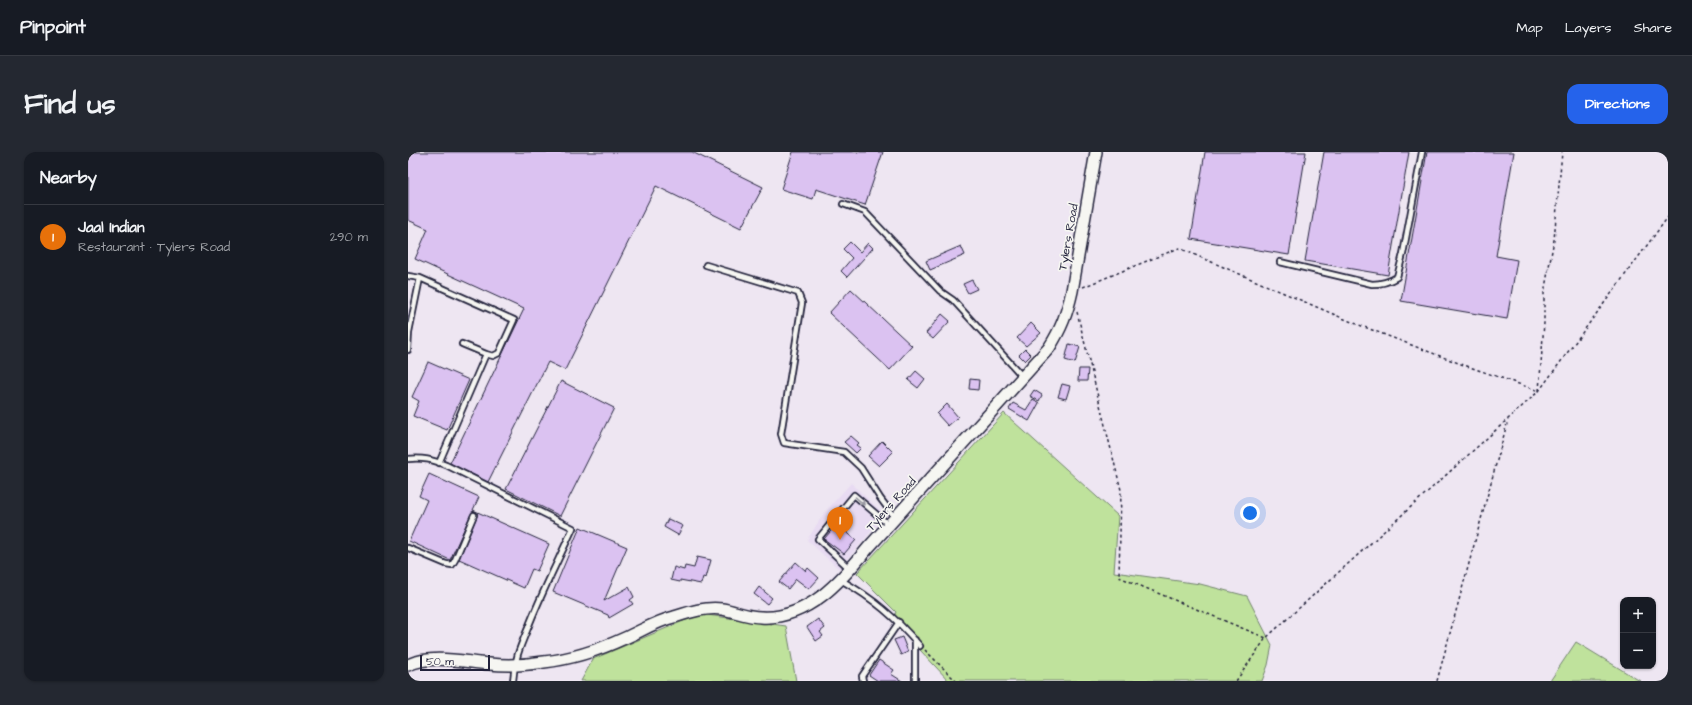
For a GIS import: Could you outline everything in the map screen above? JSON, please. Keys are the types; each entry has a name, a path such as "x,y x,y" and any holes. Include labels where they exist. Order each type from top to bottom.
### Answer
{"street":[{"name":"Tylers Road","path":"408,665 419,661 434,660 491,664 543,662 589,653 626,638 664,619 708,608 760,617 780,617 793,613 814,601 841,580 1049,348 1059,332 1067,313 1096,152"}],"lane":[{"path":"1280,262 1372,284 1391,281 1397,277 1403,254 1422,152"},
{"path":"843,204 865,212 940,291 953,300 1023,377"},
{"path":"706,265 798,293 802,303 781,434 784,443 844,452 861,468 880,498 892,522"},
{"path":"408,276 420,278 514,320 499,354 493,356 462,344"},
{"path":"408,350 409,332 420,278"},
{"path":"439,462 486,354"},
{"path":"408,459 427,459 439,462 574,528 534,612 514,664 512,681"},
{"path":"850,570 818,539 854,495 892,522"},
{"path":"408,548 446,564 452,565 474,515"},
{"path":"841,580 878,603 920,646"},
{"path":"863,681 862,676 898,622"},
{"path":"915,640 915,681"}],"path":[{"path":"1539,391 1544,323 1544,293 1554,240 1562,152"},
{"path":"1236,681 1266,638 1539,391 1668,217"},
{"path":"1266,638 1119,577 1121,490 1072,292 1178,248 1354,323 1462,364 1539,391"},
{"path":"1437,681 1508,419"},
{"path":"920,646 956,681"}],"shaded area":[{"path":"851,483 885,515 839,569 807,540 824,513"}],"green space":[{"path":"1004,413 1118,516 1114,572 1200,584 1247,596 1272,645 1268,665 1262,681 949,681 892,620 896,612 857,573"},
{"path":"700,614 786,626 796,681 581,681 593,659"},
{"path":"1576,642 1640,681 1550,681"}],"building":[{"path":"408,152 692,152 763,187 741,228 656,186 565,370 548,362 488,482 450,463 524,309 415,259 428,229 408,220"},
{"path":"793,152 883,152 865,205 816,189 813,199 781,189"},
{"path":"1205,152 1306,152 1289,255 1191,239"},
{"path":"1324,152 1409,152 1388,275 1305,261"},
{"path":"1427,152 1514,152 1496,256 1517,260 1507,319 1401,301"},
{"path":"850,242 860,252 868,243 873,248 847,277 841,271 852,258 843,249"},
{"path":"961,246 965,255 930,270 926,261"},
{"path":"972,280 977,289 968,293 963,284"},
{"path":"851,289 912,346 890,370 829,313"},
{"path":"942,314 950,321 933,339 926,333"},
{"path":"1031,323 1041,333 1026,346 1017,338"},
{"path":"1069,344 1080,347 1075,363 1065,360"},
{"path":"1025,349 1031,355 1025,361 1019,355"},
{"path":"428,362 469,380 447,430 413,416 419,401 412,397"},
{"path":"1079,369 1088,369 1087,381 1078,381"},
{"path":"916,371 925,379 918,388 908,380"},
{"path":"970,379 979,380 978,390 969,389"},
{"path":"561,381 614,408 560,516 506,489"},
{"path":"1062,384 1070,386 1066,399 1058,397"},
{"path":"1034,390 1042,395 1039,401 1030,396"},
{"path":"1033,399 1039,403 1029,421 1009,409 1013,403 1026,410"},
{"path":"947,404 958,417 948,426 937,414"},
{"path":"851,436 859,443 857,445 861,448 856,453 844,442"},
{"path":"882,441 893,452 879,466 868,456"},
{"path":"429,474 479,497 473,510 549,544 537,571 532,569 524,588 459,559 477,516 475,511 471,514 450,560 409,541 427,500 419,496"},
{"path":"668,519 683,526 678,535 664,527"},
{"path":"837,524 856,540 844,554 824,539"},
{"path":"580,527 627,547 604,601 629,587 634,597 630,600 633,604 609,618 608,615 553,592"},
{"path":"697,557 711,560 706,578 703,577 701,584 671,580 674,567 684,570 685,566 694,568"},
{"path":"796,562 806,571 808,568 819,578 809,589 796,579 788,589 779,582"},
{"path":"759,587 772,598 767,604 754,594"},
{"path":"818,619 825,628 820,632 823,636 816,641 807,627"},
{"path":"902,637 908,652 901,655 894,640"},
{"path":"879,660 894,670 891,674 902,681 878,681 869,675"}],"place":[{"name":"Jaal Indian","path":"840,540"}]}
